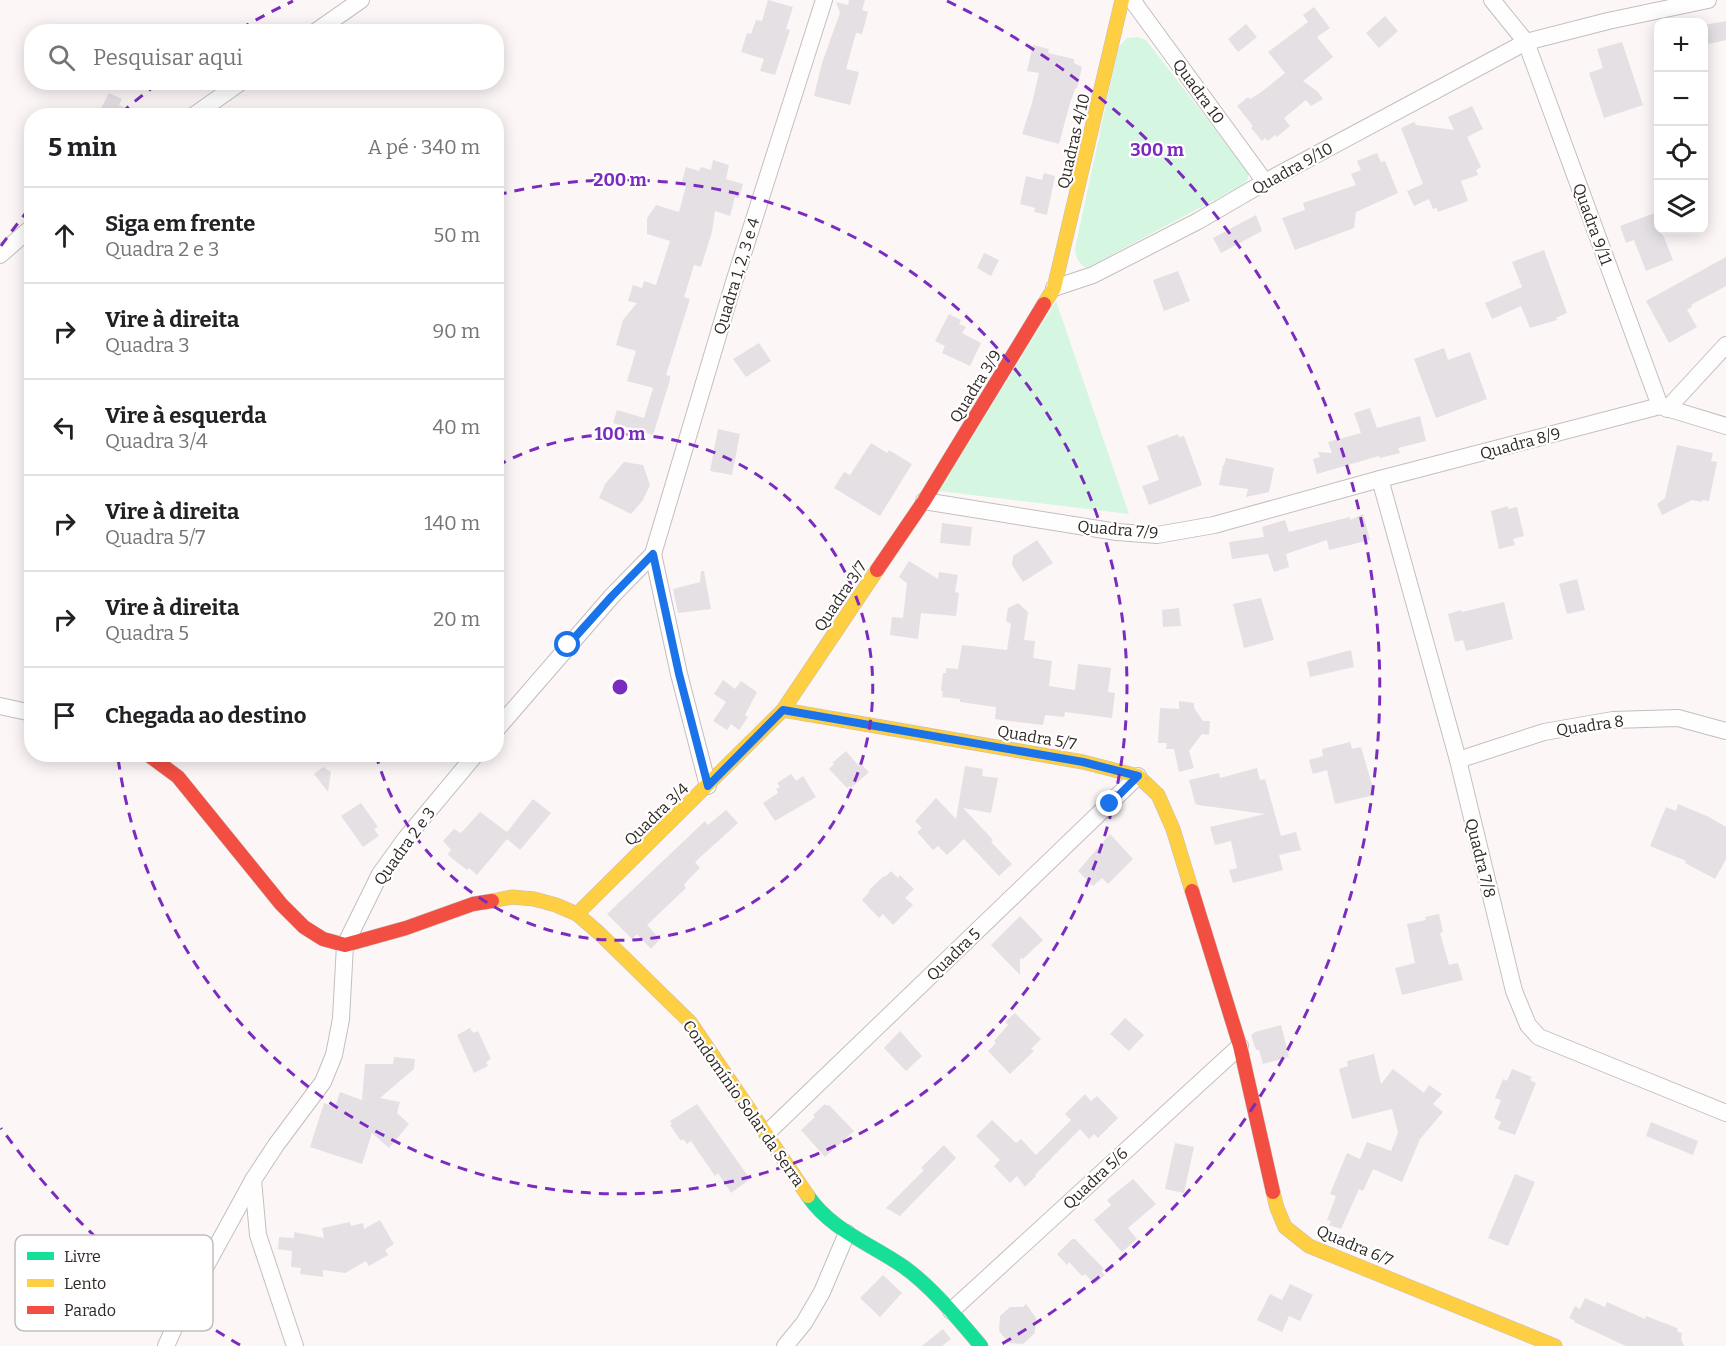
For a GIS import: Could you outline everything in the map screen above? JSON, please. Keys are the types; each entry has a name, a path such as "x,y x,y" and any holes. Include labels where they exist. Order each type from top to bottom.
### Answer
{"street":[{"path":"326,24 361,0"},
{"name":"Quadra 1, 2, 3 e 4","path":"653,554 734,282 824,0"},
{"name":"Quadras 4/10","path":"1054,288 1122,0"},
{"name":"Quadra 10","path":"1132,0 1265,182"},
{"path":"1492,0 1526,42"},
{"name":"Quadra 9/10","path":"1054,288 1103,270 1198,221 1265,182 1526,42 1608,21 1707,0"},
{"name":"Quadra 9/11","path":"1526,42 1664,408"},
{"path":"204,108 230,90"},
{"path":"0,255 24,234"},
{"name":"Quadra 3/9","path":"924,501 1054,288"},
{"path":"1726,345 1664,408 1726,426"},
{"name":"Quadra 8/9","path":"1380,479 1664,408"},
{"name":"Quadra 7/9","path":"924,501 1117,532 1157,535 1214,525 1380,479"},
{"name":"Quadra 7/8","path":"1380,479 1458,760 1514,991 1528,1025 1539,1037 1726,1113"},
{"name":"Quadra 3/7","path":"783,710 924,501"},
{"path":"504,721 612,596 653,554"},
{"path":"653,554 679,674 708,786"},
{"path":"0,706 24,711"},
{"name":"Quadra 5/7","path":"783,710 1083,762 1138,776"},
{"name":"Quadra 3/4","path":"577,914 783,710"},
{"name":"Quadra 8","path":"1458,760 1544,732 1613,720 1678,718 1726,731"},
{"path":"158,762 178,777 281,904 304,927 323,939 345,945 341,1019 334,1055 323,1082 253,1180 213,1253"},
{"name":"Quadra 2 e 3","path":"345,945 380,874 405,838 469,762"},
{"path":"1138,776 1158,795 1173,829 1240,1046"},
{"name":"Quadra 5","path":"767,1133 1138,776"},
{"name":"Condomínio Solar da Serra","path":"345,945 406,928 473,904 512,897 534,899 577,914 690,1022 817,1209 848,1233 905,1268 951,1311 981,1346"},
{"name":"Quadra 5/6","path":"951,1311 1240,1046"},
{"name":"Quadra 6/7","path":"1240,1046 1277,1208 1285,1227 1309,1245 1555,1346"},
{"path":"253,1180 258,1234 295,1346"},
{"path":"785,1346 804,1323 822,1292 848,1233"},
{"path":"166,1346 173,1331"}],"green space":[{"path":"1138,37 1146,40 1248,172 1248,179 1244,184 1087,268 1078,260 1075,249 1118,48 1127,38"},
{"path":"1056,301 1129,514 939,491"}],"building":[{"path":"768,0 793,7 786,29 790,30 775,75 760,71 764,59 741,52 747,33 751,34 756,20 762,21"},
{"path":"849,0 865,0 862,10 868,12 862,34 856,33 846,69 859,72 850,105 814,96 822,63 840,13 836,2 848,5"},
{"path":"1314,7 1330,28 1317,37 1333,57 1303,81 1317,91 1323,99 1311,106 1306,100 1284,118 1290,126 1277,137 1275,135 1268,141 1265,138 1262,141 1237,106 1248,97 1250,99 1260,93 1285,73 1268,52 1308,22 1303,15"},
{"path":"1385,16 1398,31 1379,48 1366,33"},
{"path":"1726,21 1726,40 1708,44 1708,24"},
{"path":"1246,24 1257,37 1238,52 1228,39"},
{"path":"1622,42 1643,105 1604,118 1589,73 1603,68 1597,49"},
{"path":"1033,45 1049,49 1048,53 1074,59 1074,63 1082,67 1059,144 1022,134 1039,73 1027,71"},
{"path":"109,93 122,99 119,105 125,108 101,108"},
{"path":"1472,106 1483,129 1467,137 1481,167 1476,170 1478,175 1461,181 1468,201 1438,212 1437,208 1433,209 1429,199 1414,206 1407,191 1423,184 1401,128 1414,122 1416,125 1454,130 1448,117"},
{"path":"1377,153 1381,162 1385,161 1398,193 1356,212 1354,228 1295,250 1282,218 1305,210 1303,203 1356,185 1351,174 1361,170 1357,161"},
{"path":"713,160 729,165 726,179 743,184 739,198 735,197 730,216 715,211 712,232 701,267 694,265 684,297 690,299 666,375 670,376 670,380 653,435 613,423 617,410 644,418 653,388 627,381 636,351 616,345 623,320 637,303 628,301 633,285 642,288 644,281 656,285 670,241 647,234 647,218 656,205 679,212 686,186 681,185 686,167 699,171 701,167 711,170"},
{"path":"1044,173 1055,176 1047,215 1034,212 1035,208 1020,204 1026,176 1042,180"},
{"path":"1654,213 1654,234 1663,234 1673,260 1646,271 1634,240 1626,243 1620,226"},
{"path":"1256,215 1262,231 1221,253 1213,238"},
{"path":"1544,250 1567,313 1556,318 1557,320 1530,328 1521,306 1492,319 1485,303 1522,287 1512,262"},
{"path":"984,253 999,260 991,276 977,268"},
{"path":"1726,257 1726,286 1691,305 1692,307 1687,310 1697,327 1669,343 1646,301"},
{"path":"1178,271 1190,301 1164,311 1153,280"},
{"path":"949,314 961,320 959,324 966,327 962,333 981,343 970,366 942,353 945,346 935,341"},
{"path":"759,343 771,361 746,377 733,359"},
{"path":"1444,348 1448,360 1470,352 1487,399 1436,418 1414,359"},
{"path":"1370,408 1377,428 1420,416 1426,441 1398,448 1400,453 1380,458 1379,456 1317,474 1313,459 1320,457 1318,452 1332,453 1328,442 1361,433 1354,413"},
{"path":"718,429 740,434 732,475 710,471"},
{"path":"1178,434 1179,437 1184,436 1202,485 1149,505 1142,486 1159,480 1147,446"},
{"path":"871,443 887,453 889,450 912,464 880,516 834,488 844,472 850,475"},
{"path":"1677,445 1713,453 1711,461 1717,462 1709,501 1692,500 1662,515 1657,504 1665,498"},
{"path":"1226,458 1274,468 1269,492 1246,497 1248,489 1219,485"},
{"path":"624,462 643,465 650,485 643,500 631,514 599,498 605,484"},
{"path":"1508,506 1508,509 1517,507 1524,536 1513,539 1515,545 1499,549 1491,511"},
{"path":"1363,514 1370,540 1329,550 1327,540 1286,554 1289,567 1274,572 1268,554 1232,559 1229,542 1264,537 1262,527 1285,520 1289,532 1350,517 1350,520"},
{"path":"942,523 972,527 970,546 940,543"},
{"path":"1037,540 1053,563 1023,582 1012,565 1013,556"},
{"path":"909,561 938,579 939,572 958,575 955,592 959,593 956,616 921,613 918,639 890,635 892,617 903,618 907,583 899,577"},
{"path":"701,571 704,571 711,609 678,613 673,589 700,582"},
{"path":"1577,579 1585,610 1567,614 1559,584"},
{"path":"1261,598 1274,640 1244,648 1233,604"},
{"path":"1504,602 1513,639 1466,651 1463,640 1455,642 1448,614"},
{"path":"1018,603 1028,612 1024,640 1035,641 1033,658 1052,661 1049,686 1075,690 1078,664 1111,668 1108,692 1115,693 1112,718 1065,712 1064,717 1045,715 1043,725 1017,722 995,719 996,707 942,697 943,673 946,673 946,668 958,669 962,645 1007,650 1011,624 1006,621 1008,608"},
{"path":"1179,608 1181,626 1163,627 1162,610"},
{"path":"1351,650 1354,667 1310,677 1307,662"},
{"path":"723,680 735,689 741,681 757,692 745,715 748,717 739,730 731,724 727,730 713,721 726,702 714,694"},
{"path":"1179,701 1194,703 1194,708 1203,721 1210,721 1209,735 1202,734 1189,751 1194,768 1179,772 1174,749 1166,749 1167,743 1158,743 1160,708 1179,709"},
{"path":"1350,742 1352,749 1361,747 1375,795 1335,804 1327,770 1313,774 1309,760 1323,756 1322,749"},
{"path":"846,751 858,765 862,765 869,772 851,788 850,786 847,788 829,769 834,764 832,763"},
{"path":"965,766 983,769 982,776 998,778 991,813 963,808 1012,864 999,876 964,839 947,855 938,846 933,850 917,832 922,828 915,821 936,798 956,819"},
{"path":"323,767 331,772 328,792 314,774"},
{"path":"1257,768 1260,780 1265,779 1281,836 1296,832 1301,850 1279,855 1283,870 1233,883 1229,870 1237,868 1231,841 1215,845 1210,827 1265,814 1198,805 1195,803 1189,780 1219,773 1220,778"},
{"path":"791,774 796,781 803,776 816,797 775,821 763,803 778,793 776,789 780,787 777,783"},
{"path":"533,799 551,813 520,850 507,839 477,875 449,856 451,850 443,841 454,829 461,833 480,812 507,832"},
{"path":"361,803 378,827 374,829 379,836 363,847 341,816"},
{"path":"1678,804 1726,827 1726,859 1715,879 1685,863 1686,861 1650,846 1666,807 1676,811"},
{"path":"726,810 738,823 695,862 700,868 686,882 684,885 686,888 647,925 660,939 651,949 637,934 632,939 607,914 705,821 708,825"},
{"path":"1110,834 1133,859 1108,884 1102,878 1093,886 1078,871"},
{"path":"891,871 898,878 900,875 914,889 905,898 913,905 893,925 883,914 879,918 862,900 869,890"},
{"path":"1439,914 1443,932 1440,933 1449,965 1458,963 1463,980 1402,995 1395,968 1415,963 1407,924 1426,920 1425,917"},
{"path":"1020,916 1043,940 1023,959 1020,958 1020,975 991,945"},
{"path":"1015,1013 1041,1039 1031,1049 1034,1051 1010,1074 988,1051 1008,1025 1005,1022"},
{"path":"1125,1018 1144,1035 1129,1051 1110,1034"},
{"path":"1281,1025 1289,1057 1263,1064 1251,1035"},
{"path":"470,1028 473,1033 478,1031 491,1059 486,1062 488,1066 474,1073 457,1035"},
{"path":"900,1031 922,1056 906,1071 884,1048"},
{"path":"1374,1054 1381,1084 1393,1069 1424,1093 1429,1085 1442,1094 1433,1104 1443,1112 1420,1139 1402,1182 1373,1169 1363,1191 1359,1189 1341,1229 1329,1225 1331,1221 1327,1220 1336,1196 1330,1194 1347,1153 1360,1159 1367,1142 1391,1151 1398,1133 1392,1109 1352,1119 1339,1069 1348,1066 1347,1061"},
{"path":"394,1057 415,1059 414,1069 380,1098 400,1102 397,1113 409,1124 389,1148 372,1133 362,1164 310,1147 324,1103 335,1107 340,1092 362,1100 365,1064 393,1064"},
{"path":"1512,1069 1532,1077 1530,1080 1536,1083 1515,1135 1498,1129 1501,1122 1494,1118 1501,1100 1495,1098 1503,1079 1507,1081"},
{"path":"1085,1094 1091,1101 1097,1096 1118,1118 1098,1138 1094,1134 1089,1139 1080,1129 1025,1187 1017,1176 1010,1183 994,1166 1000,1160 976,1136 992,1120 1016,1143 1021,1139 1036,1155 1071,1120 1065,1114"},
{"path":"697,1104 750,1179 731,1193 718,1173 715,1176 691,1141 687,1144 683,1139 681,1141 670,1125 672,1124 670,1121"},
{"path":"825,1104 829,1105 854,1131 825,1157 801,1130"},
{"path":"1651,1122 1698,1141 1693,1155 1646,1136"},
{"path":"1175,1143 1194,1147 1184,1193 1165,1189"},
{"path":"944,1145 956,1158 900,1216 886,1208 924,1170 921,1168"},
{"path":"1515,1174 1535,1182 1508,1246 1488,1238"},
{"path":"1133,1179 1156,1204 1128,1228 1137,1239 1122,1252 1094,1220 1111,1205 1107,1200"},
{"path":"380,1220 394,1244 385,1250 388,1255 369,1266 366,1261 345,1273 323,1270 323,1277 300,1274 301,1268 291,1267 292,1251 278,1249 279,1237 294,1238 294,1232 324,1238 322,1228 350,1222 351,1226 363,1223 364,1229"},
{"path":"1072,1239 1075,1239 1104,1269 1101,1271 1105,1275 1095,1284 1085,1274 1082,1276 1069,1262 1067,1265 1057,1254"},
{"path":"883,1275 902,1293 880,1317 860,1298"},
{"path":"1290,1284 1313,1295 1300,1321 1289,1316 1282,1332 1257,1320 1270,1294 1282,1300"},
{"path":"1585,1298 1605,1307 1607,1302 1645,1319 1646,1316 1677,1328 1678,1332 1682,1333 1681,1339 1684,1346 1626,1346 1574,1322 1569,1318 1575,1306 1580,1309"},
{"path":"1026,1304 1036,1318 1035,1333 1023,1344 1009,1343 999,1331 1000,1316 1010,1307 1023,1307"},
{"path":"943,1329 951,1339 942,1346 922,1346"}],"traffic: fast":[{"path":"808,1196 828,1218 852,1236 904,1267 925,1284 981,1346"}],"traffic: slow":[{"path":"1044,304 1054,288 1122,0"},
{"path":"577,914 783,710 877,570"},
{"path":"783,710 1083,762 1138,776 1158,795 1173,829 1192,891"},
{"path":"492,901 512,897 534,899 556,905 577,914 599,933 690,1022 808,1196"},
{"path":"1273,1192 1285,1227 1309,1246 1555,1346"}],"traffic: jam":[{"path":"877,570 924,501 1044,304"},
{"path":"158,762 178,777 281,904 304,927 323,939 345,945 406,928 473,904 492,901"},
{"path":"1192,891 1240,1046 1273,1192"}],"route":[{"path":"568,645 653,554 679,674 708,786 783,710 1083,762 1138,776 1110,804"}]}
